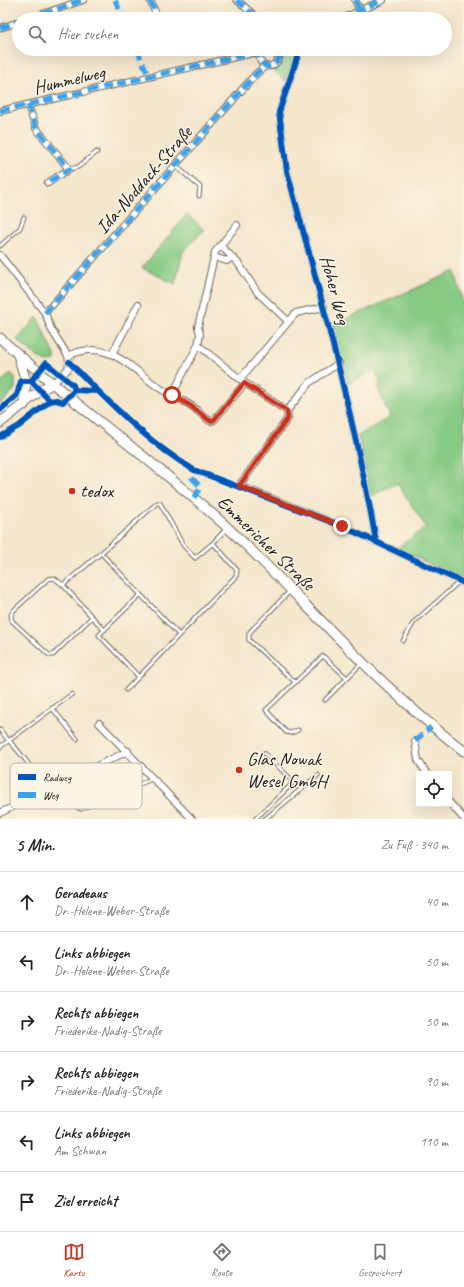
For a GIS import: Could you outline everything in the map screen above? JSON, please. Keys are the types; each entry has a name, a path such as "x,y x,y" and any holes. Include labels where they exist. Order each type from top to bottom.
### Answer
{"main road":[{"name":"Emmericher Straße","path":"0,338 194,498 291,590 362,663 405,704 464,751"},
{"path":"17,353 26,381 24,405"},
{"path":"0,423 53,382"}],"street":[{"path":"48,12 83,0"},
{"path":"150,0 155,12"},
{"path":"237,0 250,12"},
{"path":"355,0 360,11 383,0"},
{"path":"0,28 12,24"},
{"name":"Hummelweg","path":"0,111 237,56"},
{"path":"260,56 260,62 265,66"},
{"name":"Ida-Noddack-Straße","path":"45,313 256,74 265,66 271,67 277,64 280,58 279,56"},
{"name":"Hoher Weg","path":"298,56 281,106 280,118 288,171 339,363 359,450 376,541"},
{"path":"28,104 36,128 69,169 48,183"},
{"path":"172,395 198,345 200,334 198,327 214,257 237,226"},
{"path":"221,246 238,262 258,293 288,320"},
{"path":"0,255 45,313 51,329 68,356 68,368 53,382"},
{"path":"214,257 227,261 232,257"},
{"path":"112,354 138,305"},
{"path":"68,356 77,351 89,350 112,354 131,364 158,387 191,406 210,421 214,420 288,320 296,313 324,307"},
{"path":"198,345 242,381 287,411"},
{"path":"339,363 309,383 287,411 288,418 239,486 313,514 376,541 462,582"},
{"path":"99,722 139,763"},
{"path":"415,742 418,760 425,771"},
{"path":"105,763 128,752"},
{"path":"142,766 192,819"},
{"path":"452,805 464,819"},
{"path":"0,813 10,808"}],"lane":[{"path":"69,169 78,167 97,152"},
{"path":"176,166 200,187 199,196"},
{"path":"0,246 20,228 24,217"},
{"path":"63,585 157,503 160,504 183,545 195,558 213,543 227,528"},
{"path":"126,690 237,573 237,570 213,543"},
{"path":"101,553 179,635"},
{"path":"92,617 53,655 49,655 12,621 11,615 13,611 48,579 54,578 63,585 104,630"},
{"path":"403,641 414,622 462,582"},
{"path":"291,590 249,633 249,640 295,682"},
{"path":"139,677 99,635 140,595"},
{"path":"298,730 291,733 286,732 266,710 323,656 347,678"},
{"path":"325,700 362,663"},
{"path":"0,747 72,694"},
{"path":"52,708 78,739"},
{"path":"0,730 27,763"},
{"path":"255,819 292,784 292,780 264,753"},
{"path":"265,819 318,775"},
{"path":"142,783 154,778"}],"green space":[{"path":"286,56 295,56 286,81 273,70"},
{"path":"187,214 204,230 183,252 175,284 142,268"},
{"path":"455,271 464,308 464,581 397,548 426,527 397,483 371,496 358,436 390,417 378,388 380,381 375,370 347,384 332,325"},
{"path":"37,317 55,355 55,360 51,362 36,356 17,340"},
{"path":"11,373 15,377 15,389 0,405 0,383"}],"marked path":[{"path":"49,12 83,0"},
{"path":"115,0 121,12"},
{"path":"150,0 155,12"},
{"path":"237,0 250,12"},
{"path":"355,0 360,11"},
{"path":"357,12 382,0"},
{"path":"0,28 12,24"},
{"path":"140,56 149,77"},
{"path":"0,111 240,56"},
{"path":"259,56 265,66 271,66 277,62 279,58 278,56"},
{"path":"45,313 256,74 265,66"},
{"path":"28,105 36,128 69,169 48,183"},
{"path":"194,470 192,478 200,488 194,498"},
{"path":"415,741 431,727"}],"cycle path":[{"path":"298,56 279,112 287,171 347,401 376,541"},
{"path":"69,362 113,406 144,434 176,459 194,470 342,526 464,583"},
{"path":"31,381 46,363 73,385 75,390"},
{"path":"0,410 17,395 21,381 31,381 50,401"},
{"path":"0,437 19,426 50,401 56,400 63,402 75,390 96,391"}],"place":[{"name":"tedox","path":"72,491"},
{"name":"Glas Nowak Wesel GmbH","path":"239,770"}],"route":[{"path":"172,395 191,406 210,421 214,420 244,383 287,411 288,418 239,486 342,526"}]}
